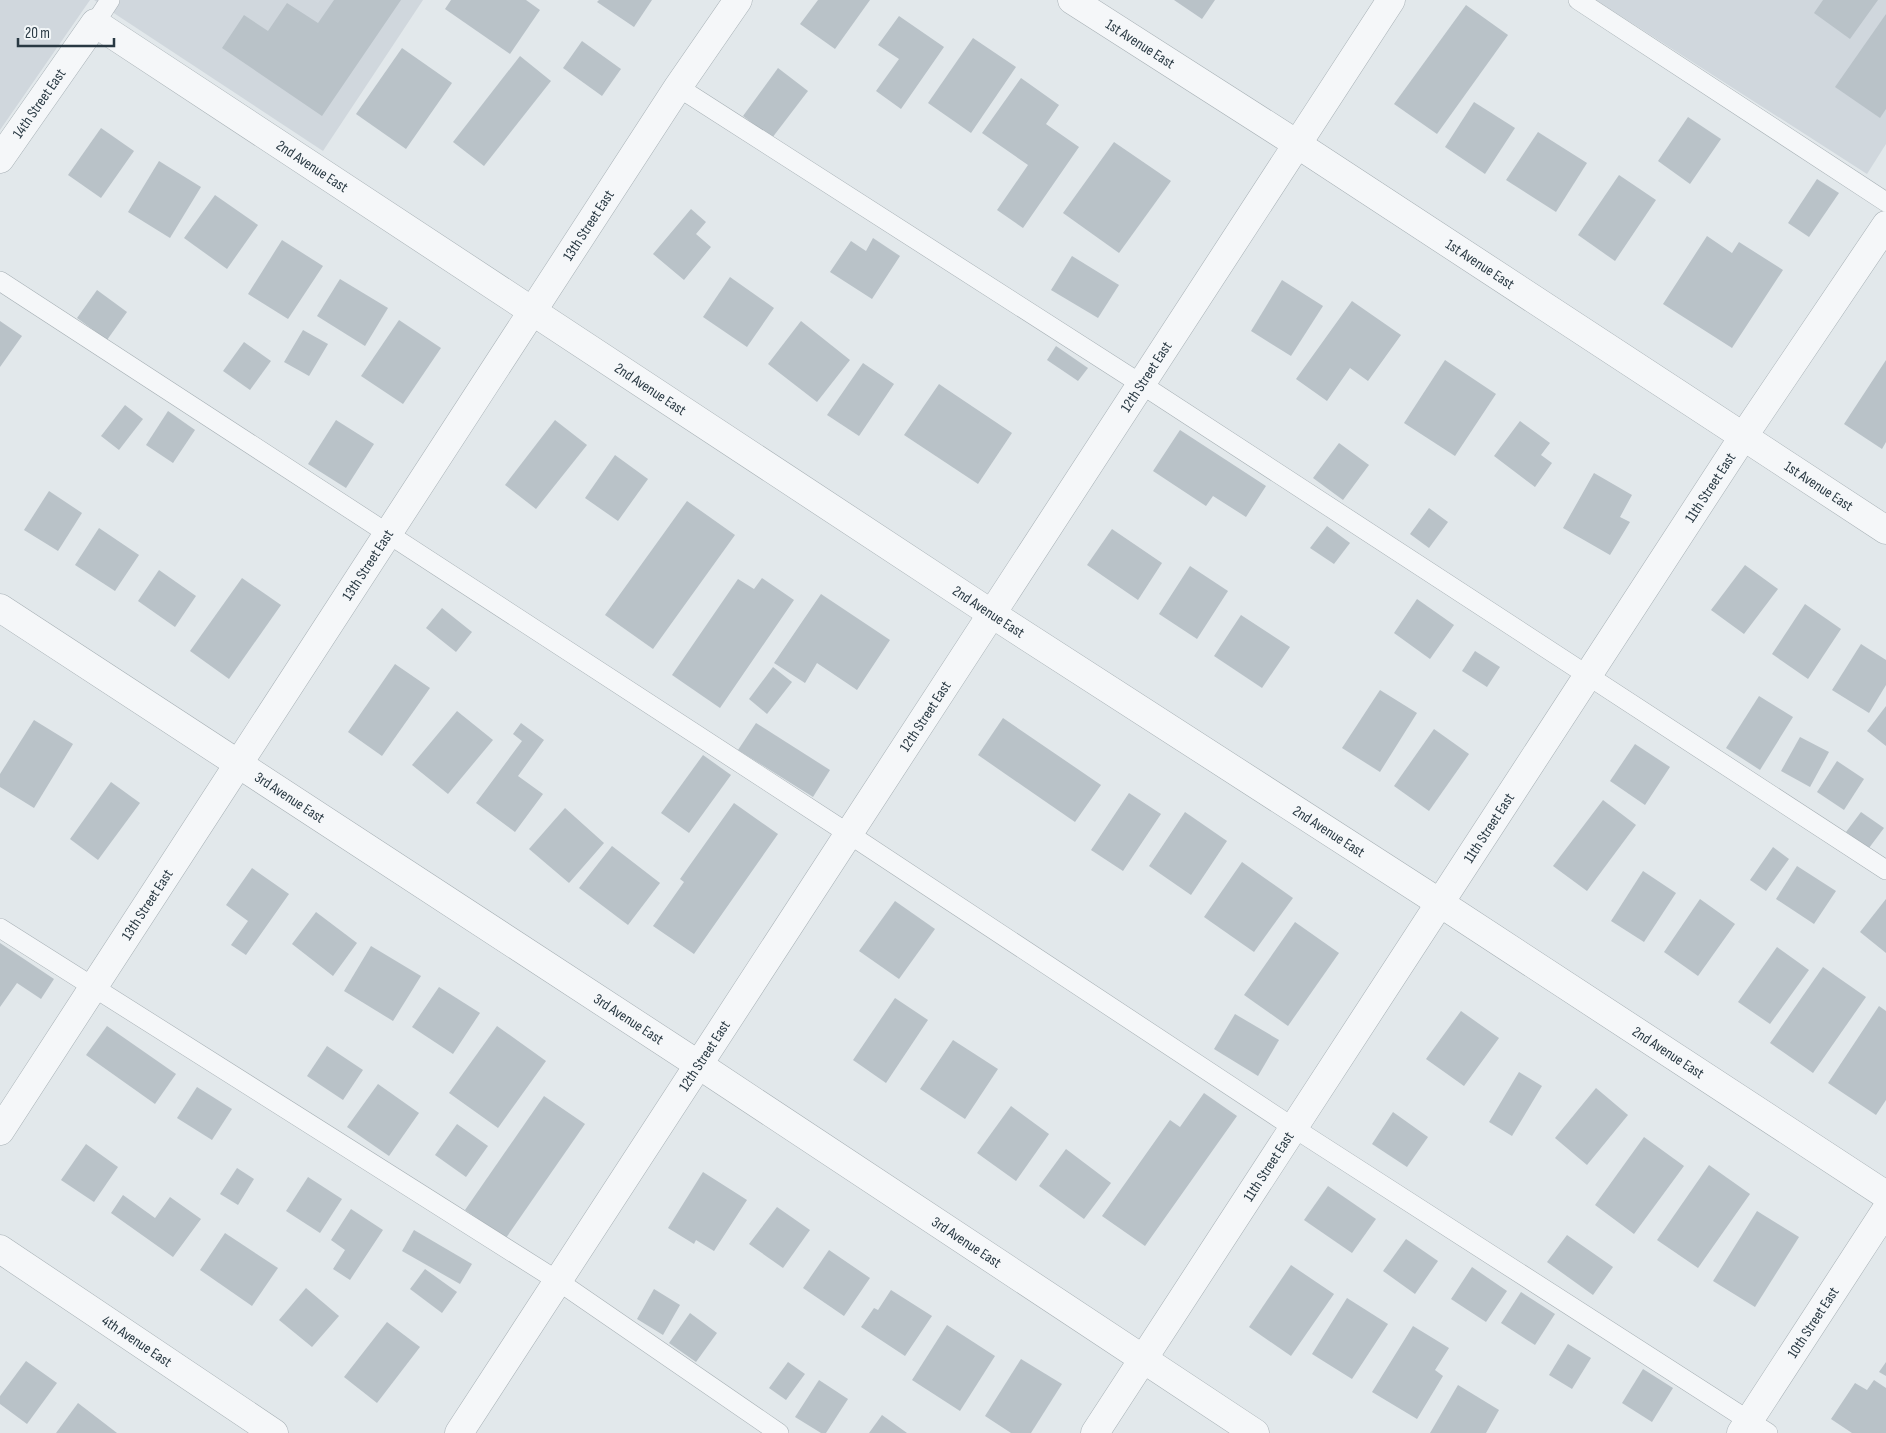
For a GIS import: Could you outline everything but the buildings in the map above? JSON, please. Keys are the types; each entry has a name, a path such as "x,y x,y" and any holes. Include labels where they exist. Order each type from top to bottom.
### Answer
{"street":[{"name":"13th Street East","path":"0,1131 678,87 738,0"},
{"name":"1st Avenue East","path":"1072,0 1297,144 1886,530"},
{"name":"12th Street East","path":"459,1433 1390,0"},
{"name":"14th Street East","path":"0,159 95,23"},
{"name":"2nd Avenue East","path":"95,23 992,614 1440,903 1886,1195"},
{"name":"11th Street East","path":"1095,1433 1743,437 1886,225"},
{"name":"3rd Avenue East","path":"0,608 699,1065 1255,1433"},
{"name":"10th Street East","path":"1753,1429 1886,1210"},
{"name":"4th Avenue East","path":"0,1249 274,1433"}],"lane":[{"path":"95,23 110,0"},
{"path":"1578,0 1886,202"},
{"path":"678,87 1141,384 1886,870"},
{"path":"0,281 849,834 1753,1429"},
{"path":"0,928 558,1281 779,1433"}],"shaded area":[{"path":"0,0 90,0 0,130"},
{"path":"94,0 423,0 323,151"},
{"path":"1596,0 1886,0 1886,144 1867,174"}]}
